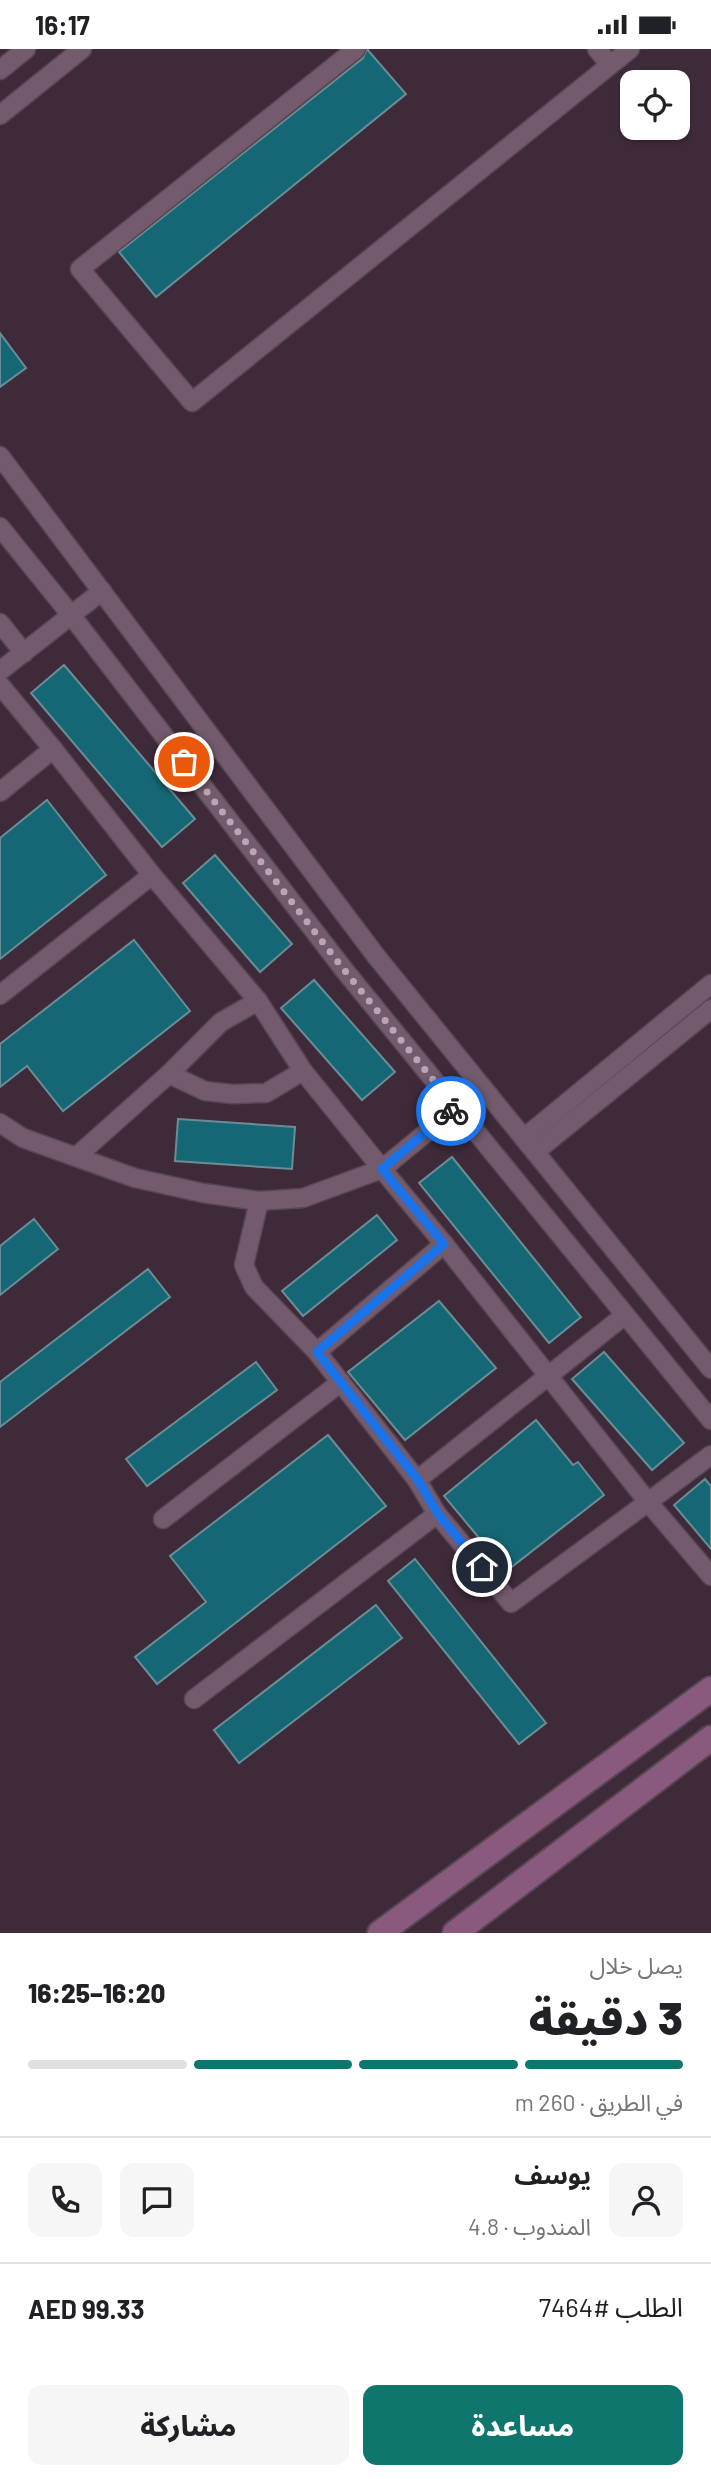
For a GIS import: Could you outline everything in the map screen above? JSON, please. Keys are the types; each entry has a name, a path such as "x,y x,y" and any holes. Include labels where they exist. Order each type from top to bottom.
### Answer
{"street":[{"path":"0,70 26,49"},
{"path":"0,115 82,49"},
{"path":"356,49 80,269 192,401 630,49"},
{"path":"597,49 610,65"},
{"path":"0,456 376,955 711,1369"},
{"path":"0,527 345,971 711,1420"},
{"path":"0,671 102,591"},
{"path":"0,624 24,653"},
{"path":"0,685 258,1001 303,1071 648,1502 711,1576"},
{"path":"0,792 53,749"},
{"path":"0,995 152,874"},
{"path":"529,1145 711,985"},
{"path":"77,1156 169,1074 221,1022 258,1001"},
{"path":"529,1145 711,1009"},
{"path":"169,1074 205,1091 232,1094 266,1093 303,1071"},
{"path":"0,1123 23,1138 135,1178 203,1193 258,1201 303,1198 382,1169 456,1108"},
{"path":"258,1201 244,1265 254,1287 317,1352 418,1480 438,1514 511,1603 711,1455"},
{"path":"317,1352 444,1244"},
{"path":"418,1480 625,1315"},
{"path":"163,1519 341,1382"},
{"path":"194,1699 438,1514"},
{"path":"380,1933 711,1689"},
{"path":"455,1933 711,1738"}],"building":[{"path":"367,49 406,94 156,297 119,252 363,58"},
{"path":"0,333 26,368 0,387"},
{"path":"64,665 195,819 162,847 31,693"},
{"path":"47,800 106,875 0,959 0,838"},
{"path":"215,855 292,944 260,972 183,883"},
{"path":"134,940 190,1011 63,1111 27,1066 0,1087 0,1044"},
{"path":"314,980 395,1072 362,1100 281,1008"},
{"path":"178,1119 295,1127 292,1169 175,1161"},
{"path":"452,1157 581,1317 549,1343 419,1183"},
{"path":"377,1215 397,1240 303,1316 282,1291"},
{"path":"34,1219 58,1249 0,1295 0,1246"},
{"path":"148,1269 170,1297 0,1427 0,1382"},
{"path":"439,1301 496,1368 405,1440 348,1372"},
{"path":"604,1352 684,1443 652,1470 572,1379"},
{"path":"256,1362 277,1390 147,1486 126,1459"},
{"path":"536,1420 573,1465 578,1462 604,1495 504,1573 444,1496"},
{"path":"328,1435 386,1506 157,1684 135,1657 206,1602 170,1556"},
{"path":"705,1479 711,1486 711,1549 674,1505"},
{"path":"415,1559 546,1723 519,1744 388,1581"},
{"path":"376,1605 402,1638 239,1763 214,1730"}],"way so far":[{"path":"184,762 345,971 456,1108 451,1111"}],"route":[{"path":"451,1111 382,1169 444,1244 317,1352 418,1480 438,1514 482,1567"}]}
